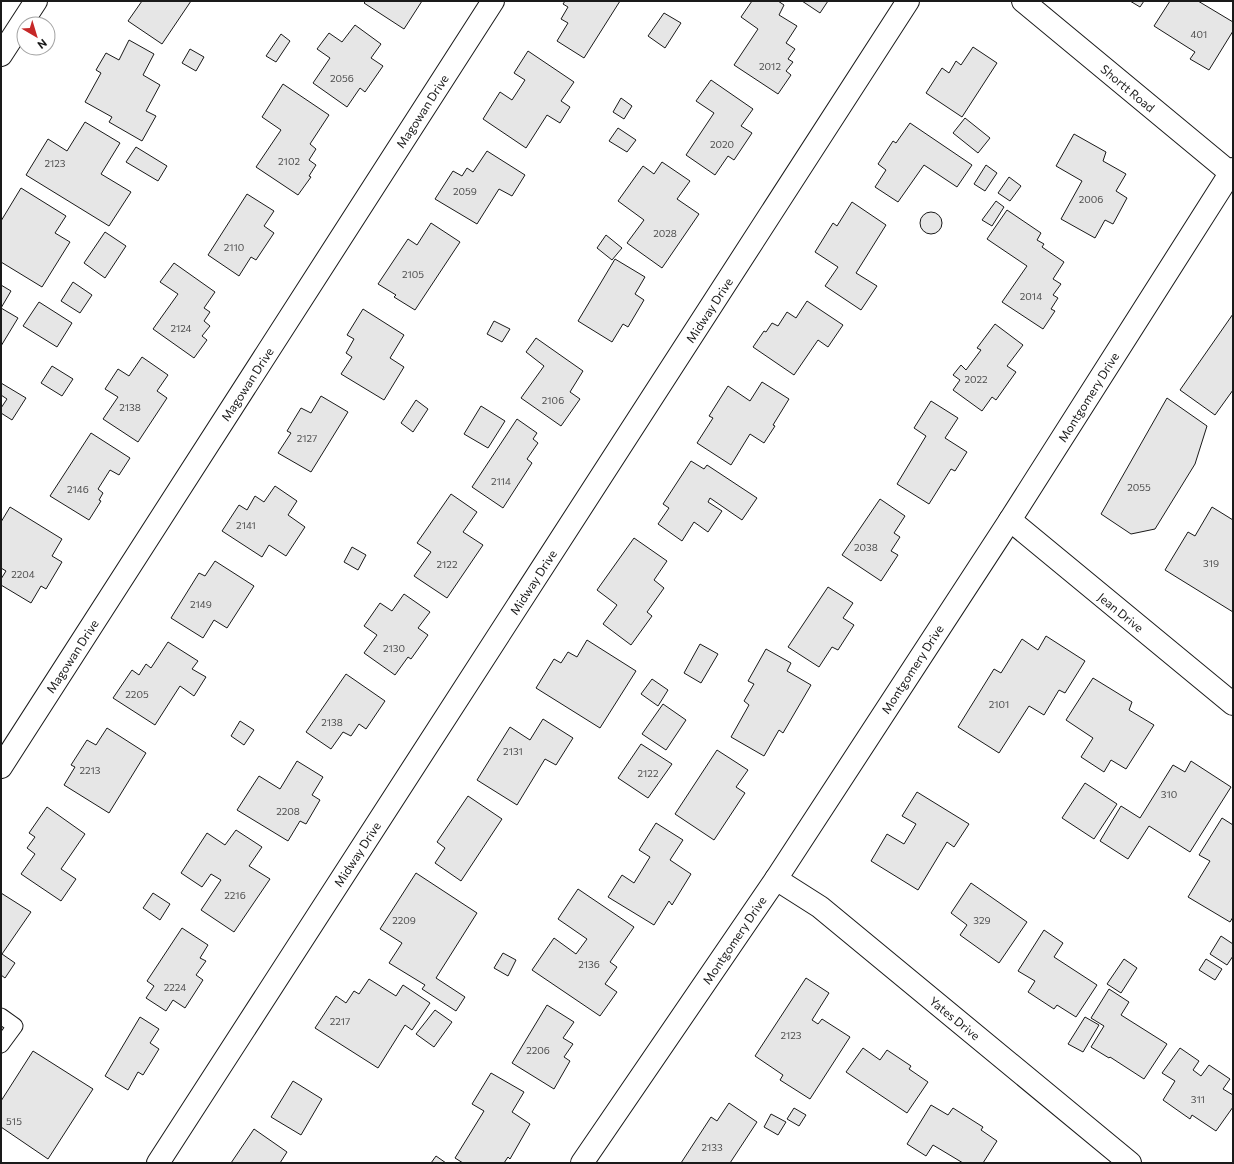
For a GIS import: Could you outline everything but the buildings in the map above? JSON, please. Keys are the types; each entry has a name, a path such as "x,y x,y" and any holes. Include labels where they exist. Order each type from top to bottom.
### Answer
{"street":[{"path":"1,55 36,1"},
{"name":"Magowan Drive","path":"1,766 493,1"},
{"name":"Midway Drive","path":"158,1163 908,1"},
{"name":"Shortt Road","path":"1023,1 1232,172"},
{"name":"Montgomery Drive","path":"582,1163 776,879 1010,520 1232,172"},
{"name":"Jean Drive","path":"1010,520 1233,704"},
{"name":"Yates Drive","path":"776,879 820,907 1130,1163"}],"lane":[{"path":"1,1016 15,1026 1,1045"}]}
